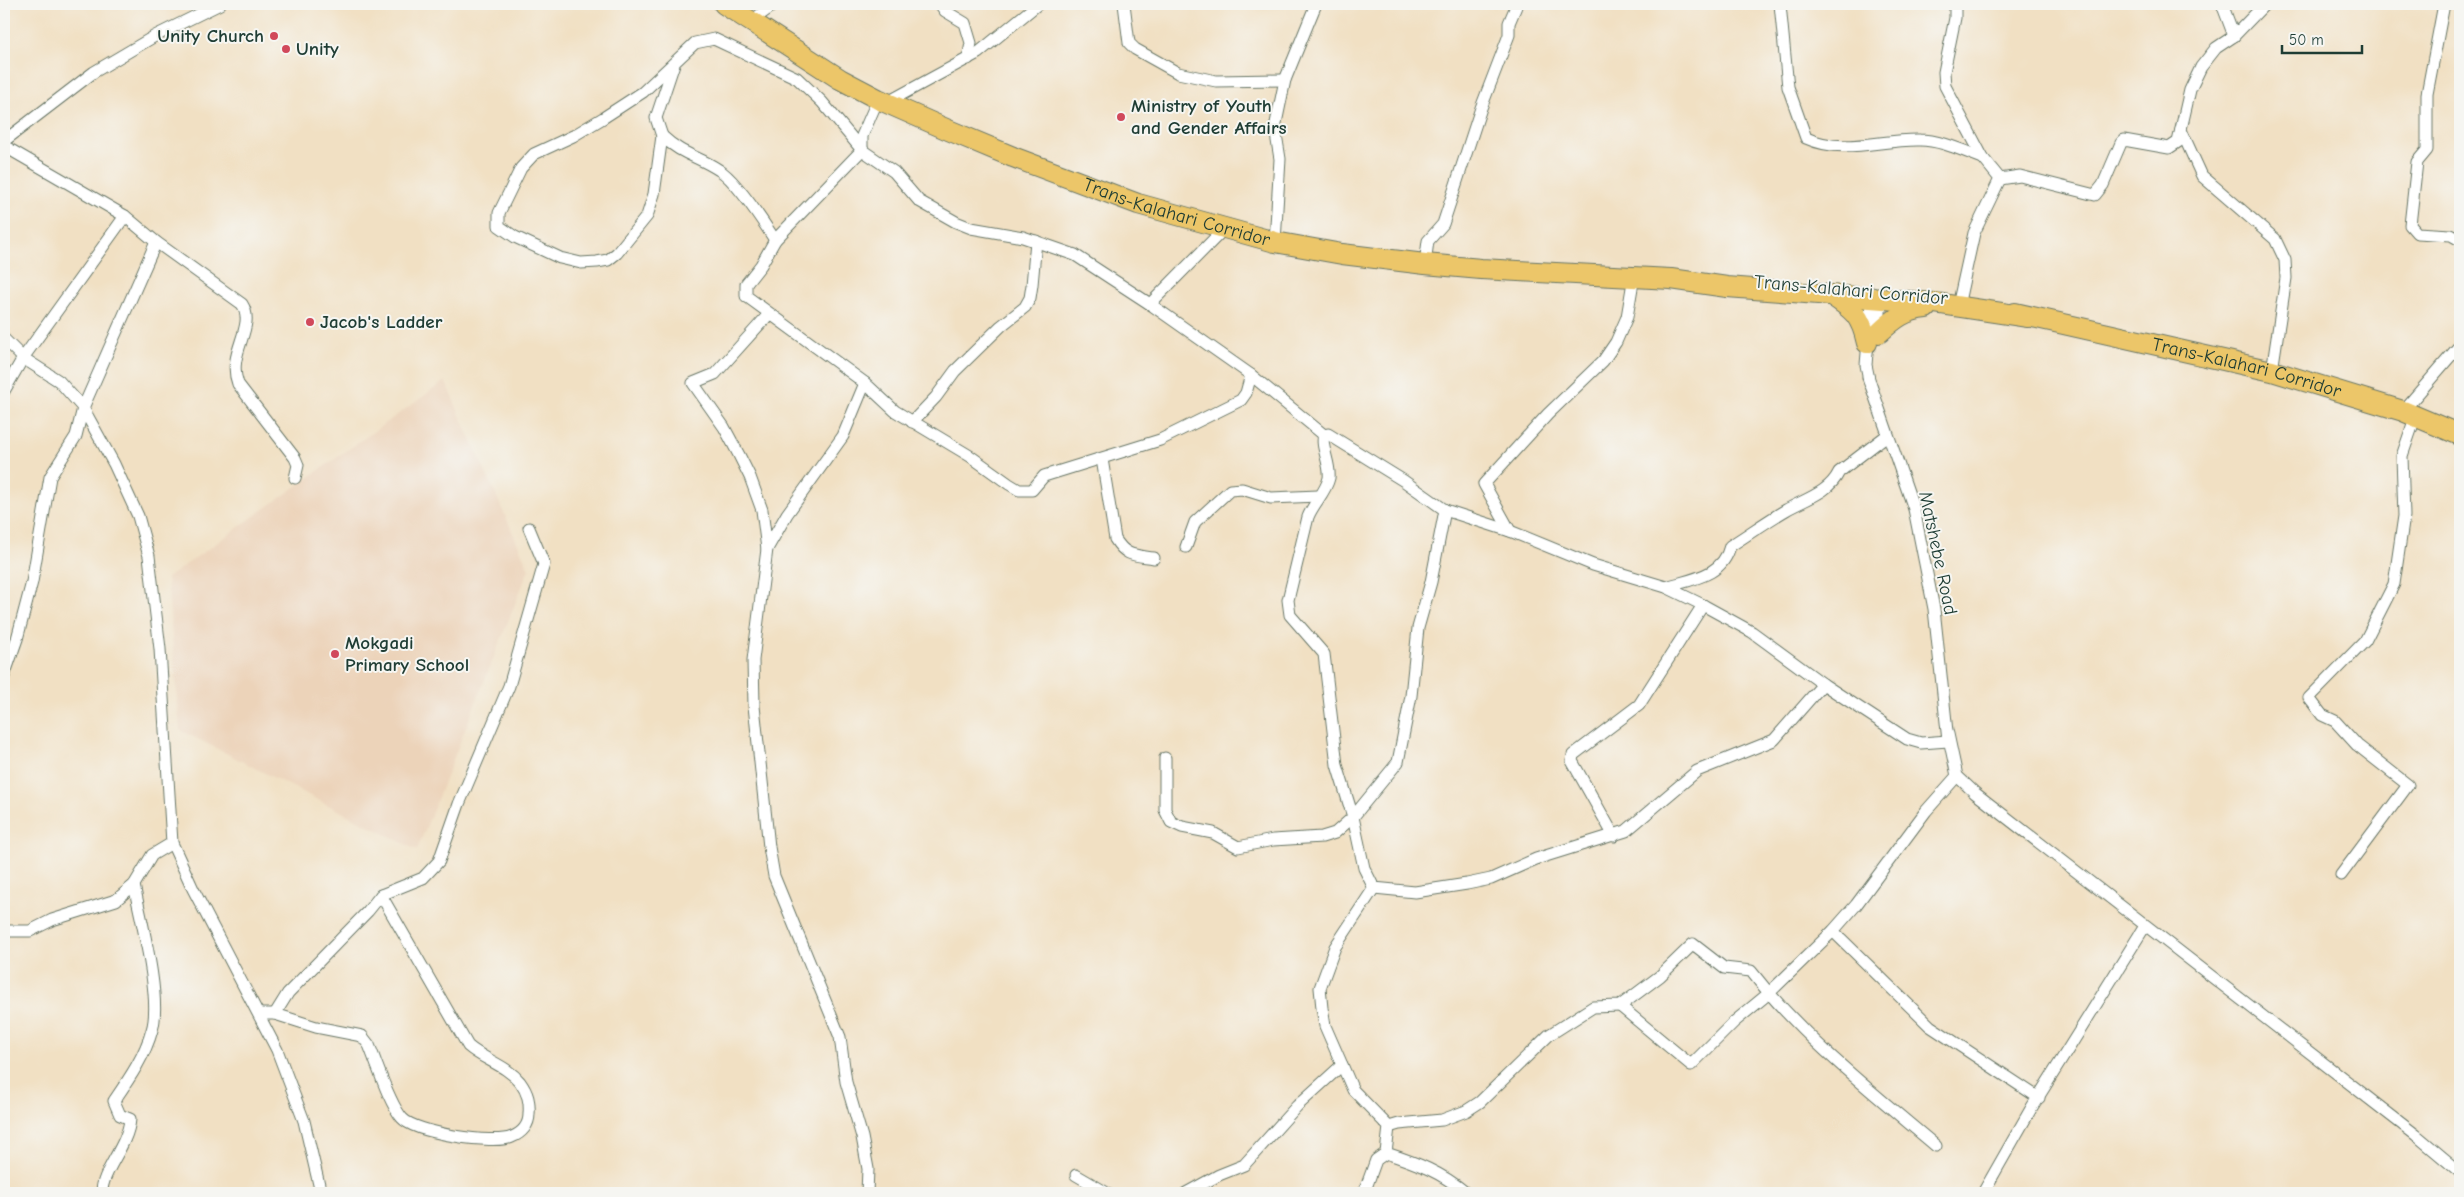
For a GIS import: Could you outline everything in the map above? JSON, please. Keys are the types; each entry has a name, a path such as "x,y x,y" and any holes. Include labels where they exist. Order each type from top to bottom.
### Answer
{"highway":[{"name":"Trans-Kalahari Corridor","path":"724,4 750,22 882,101 1068,179 1138,204 1224,229 1276,242 1342,254 1481,270 1634,276 1727,287 1831,295 1877,294"},
{"name":"Trans-Kalahari Corridor","path":"1671,279 1726,279 1959,303 2272,372 2409,414 2460,435"},
{"path":"1831,295 1848,306 1859,317 1873,338 1898,315 1914,309 1959,303"}],"street":[{"path":"4,141 94,72 155,36 220,4"},
{"path":"750,22 776,4"},
{"path":"940,4 945,11 965,23 971,43 968,59"},
{"path":"1038,4 968,59 882,101 862,136 862,150 775,240 745,288 746,296 865,383 895,411 965,452 1019,490 1032,490 1044,476 1160,440 1241,400 1246,393 1250,375"},
{"path":"1124,4 1128,35 1132,46 1178,72 1216,81 1285,80"},
{"path":"1276,242 1280,159 1275,136 1285,80 1316,4"},
{"path":"1425,264 1428,240 1443,224 1481,108 1509,35 1509,23 1517,4"},
{"path":"1780,4 1788,87 1806,138 1819,144 1860,147 1920,140 1948,145 1983,158"},
{"path":"1955,4 1956,18 1944,72 1945,86 1983,158 2000,179"},
{"path":"2222,4 2234,36"},
{"path":"2000,179 2020,176 2096,195 2103,185 2124,140 2169,148 2178,142 2190,90 2201,67 2216,48 2234,36 2265,4"},
{"path":"2444,4 2427,94 2427,150 2418,162 2410,225 2417,233 2451,235 2460,240"},
{"path":"674,64 656,118 662,136 654,194 646,216 626,243 608,260 581,263 560,258 515,237 499,226 499,213 521,168 534,154 573,136 643,92 695,43 714,39 797,78 822,102 862,150 894,172 919,201 956,222 1036,241 1075,255 1150,304 1250,375 1324,435 1328,434 1342,442 1404,481 1445,510 1510,531 1593,565 1666,587 1752,632 1823,684 1907,739 1921,743 1948,741"},
{"path":"2181,130 2202,176 2275,239 2285,260 2286,278 2272,372"},
{"path":"662,136 680,151 720,170 742,194 775,240"},
{"path":"4,146 125,216 156,242 242,304 246,311 247,321 234,362 234,374 238,384 295,458 298,465 295,478"},
{"path":"1959,303 1974,233 2000,179"},
{"path":"4,391 22,358 125,216"},
{"path":"1150,304 1224,229"},
{"path":"912,422 936,397 955,371 1001,326 1025,307 1030,298 1036,241"},
{"path":"4,676 17,639 32,582 50,477 76,436 83,408 156,242"},
{"path":"1510,531 1484,484 1548,414 1603,361 1616,342 1627,317 1634,276"},
{"path":"1877,294 1868,377 1886,436 1914,509 1934,609 1948,741 1957,776 1975,794 2416,1135 2460,1172"},
{"path":"769,314 715,374 693,384 724,427 750,477 762,510 767,550 753,660 754,706 769,847 774,876 840,1037 846,1082 862,1137 868,1169 867,1193"},
{"path":"4,339 22,358 59,381 83,408 114,464 138,516 149,556 160,649 172,843 193,889 260,1014 277,1050 304,1122 321,1193"},
{"path":"2341,875 2408,785 2357,745 2335,721 2322,715 2309,698 2365,641 2394,584 2404,516 2402,456 2409,414 2460,345"},
{"name":"Matshebe Road","path":"1868,377 1914,509"},
{"path":"767,550 787,514 842,436 865,383"},
{"path":"1324,435 1322,440 1327,454 1329,478 1308,517 1288,600 1290,615 1324,654 1337,765 1353,817 1364,868 1374,888"},
{"path":"1666,587 1718,568 1727,559 1730,546 1786,510 1817,495 1836,479 1839,472 1886,436"},
{"path":"1102,459 1115,539 1120,548 1129,554 1154,558"},
{"path":"1186,547 1196,522 1230,490 1242,489 1271,498 1318,496"},
{"path":"1165,758 1165,810 1171,822 1182,827 1213,833 1238,847 1272,840 1322,837 1335,833 1353,817 1398,762 1411,696 1418,628 1431,582 1445,510"},
{"path":"275,1014 288,993 368,911 380,895 424,878 439,861 459,804 509,686 544,564 529,528"},
{"path":"1614,836 1572,761 1573,755 1639,705 1703,605"},
{"path":"1374,888 1415,892 1491,879 1536,859 1626,832 1697,771 1774,740 1823,684"},
{"path":"1620,1006 1690,1065 1734,1022 1768,994 1833,931 1856,905 1926,811 1957,776"},
{"path":"4,931 30,931 52,920 116,900 134,886 152,855 172,843"},
{"path":"102,1193 107,1175 128,1133 130,1122 130,1118 120,1115 114,1101 142,1057 153,1029 154,992 134,886"},
{"path":"1374,888 1336,947 1320,988 1325,1026 1353,1090 1389,1128"},
{"path":"260,1014 275,1014 316,1027 362,1036 369,1044 402,1118 413,1126 493,1140 510,1138 521,1133 529,1120 530,1100 521,1083 509,1070 476,1053 468,1046 380,895"},
{"path":"1983,1193 2032,1107 2145,926"},
{"path":"1833,931 1930,1026 2039,1098"},
{"path":"1389,1128 1399,1124 1442,1120 1466,1111 1480,1102 1549,1035 1594,1007 1620,1006 1660,976 1693,944 1724,968 1751,972 1768,994 1820,1046 1936,1146"},
{"path":"1186,1193 1219,1174 1244,1164 1297,1106 1342,1065"},
{"path":"1364,1193 1376,1160 1386,1153 1389,1128"},
{"path":"1386,1153 1413,1162 1447,1177 1466,1193"},
{"path":"1076,1175 1107,1193"}],"shaded area":[{"name":"Mokgadi Primary School","path":"445,381 529,569 417,850 180,730 167,578"}],"place":[{"name":"Unity Church","path":"274,36"},
{"name":"Unity","path":"286,49"},
{"name":"Ministry of Youth and Gender Affairs","path":"1121,117"},
{"name":"Jacob's Ladder","path":"310,322"},
{"name":"Mokgadi Primary School","path":"335,654"}]}
